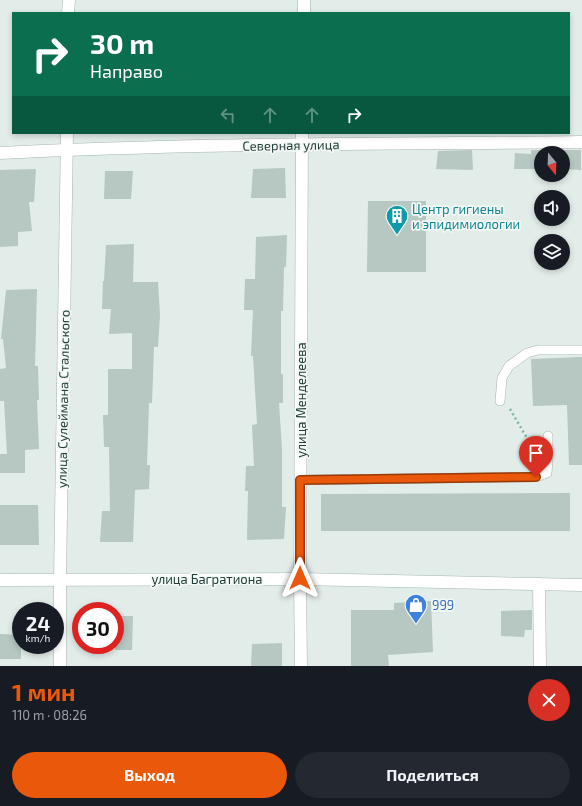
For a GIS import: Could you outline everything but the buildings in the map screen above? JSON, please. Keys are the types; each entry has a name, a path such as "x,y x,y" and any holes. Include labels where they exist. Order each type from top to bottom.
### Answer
{"street":[{"path":"68,0 68,12"},
{"path":"304,0 304,12"},
{"name":"улица Сулеймана Стальского","path":"60,666 67,134"},
{"name":"Северная улица","path":"0,153 302,139 582,142"},
{"name":"улица Менделеева","path":"301,666 300,480 302,139"},
{"name":"улица Багратиона","path":"0,580 300,578 582,585"},
{"path":"539,584 540,666"}],"lane":[{"path":"500,401 502,378 509,366 527,354 538,350 582,350"},
{"path":"300,480 536,477 547,473 548,436"}],"path":[{"path":"500,401 509,407 534,450 548,461"}],"place":[{"name":"Центр гигиены и эпидимиологии","path":"397,236"},
{"name":"999","path":"416,624"}],"route":[{"path":"300,578 300,480 536,477"}]}
